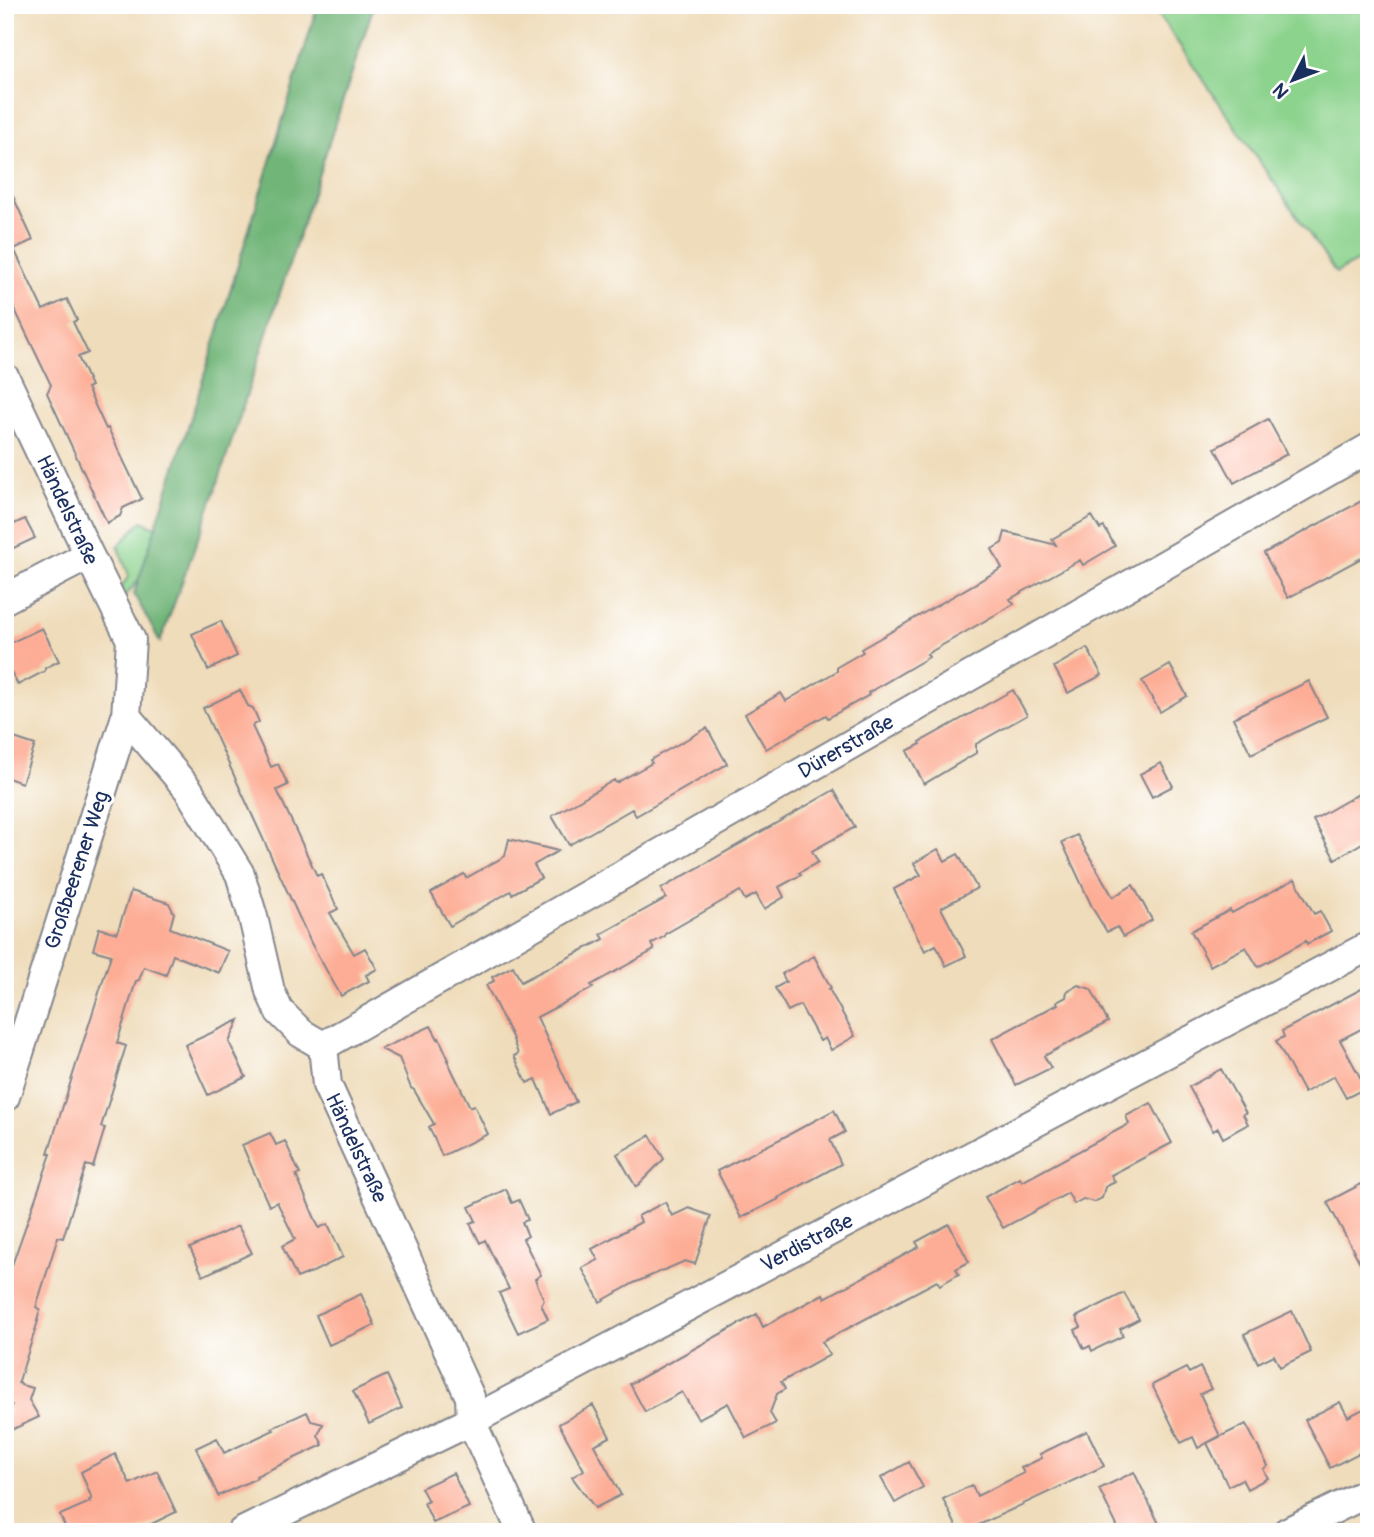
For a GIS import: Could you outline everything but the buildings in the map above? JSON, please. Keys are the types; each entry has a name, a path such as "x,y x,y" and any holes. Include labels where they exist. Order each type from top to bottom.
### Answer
{"street":[{"name":"Händelstraße","path":"5,378 131,640"},
{"name":"Dürerstraße","path":"323,1046 1369,448"},
{"path":"5,599 89,555"},
{"name":"Großbeerener Weg","path":"5,1097 126,716 131,640"},
{"path":"126,716 188,789 240,874 270,991 279,1012 300,1033 323,1046"},
{"name":"Verdistraße","path":"242,1532 471,1421 1369,946"},
{"name":"Händelstraße","path":"323,1046 327,1085 470,1397 471,1421 522,1532"},
{"path":"1287,1532 1369,1492"}],"green space":[{"path":"318,5 374,5 214,495 160,642 134,594"},
{"path":"1152,5 1369,5 1369,255 1336,273"},
{"path":"142,521 156,527 138,581 120,602 116,594 129,576 118,546"}]}
